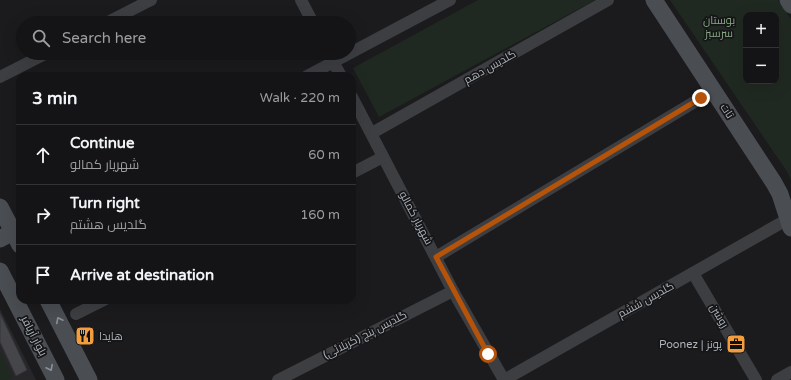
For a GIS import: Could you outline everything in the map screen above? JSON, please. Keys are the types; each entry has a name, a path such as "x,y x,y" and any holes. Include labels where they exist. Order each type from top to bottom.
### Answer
{"street":[{"path":"120,16 151,0"},
{"path":"301,0 309,16"},
{"path":"356,46 450,0"},
{"name":"گلدیس دهم","path":"372,133 608,0"},
{"name":"تات","path":"654,0 774,183 790,224"},
{"path":"788,0 791,5"},
{"path":"0,77 33,60"},
{"path":"312,72 328,60"},
{"path":"332,60 339,72"},
{"path":"436,257 701,98"},
{"name":"شهریار کمالو","path":"356,104 453,290 504,380"},
{"path":"356,171 384,157"},
{"path":"0,207 13,236"},
{"name":"گلدیس ششم","path":"504,380 693,273 790,224"},
{"name":"بلوار آریافر","path":"0,271 16,302"},
{"name":"روشن","path":"693,273 756,380"},
{"name":"گلدیس پنج (کربلائی)","path":"278,380 453,290"},
{"name":"بلوار آریافر","path":"17,304 56,380"},
{"path":"50,304 89,380"},
{"path":"76,314 96,304"},
{"path":"777,380 791,372"}],"shaded area":[{"path":"0,309 31,370 36,380 0,380"}],"green space":[{"path":"478,0 595,0 379,117 353,68"},
{"name":"بوستان سرسبز","path":"670,0 778,0 791,19 791,181 788,173"},
{"path":"0,351 13,377 7,380 0,380"}],"building":[{"path":"0,313 27,370 16,376 0,342"}],"place":[{"name":"هایدا","path":"85,336"},
{"name":"Poonez | پونز","path":"736,344"}],"route":[{"path":"488,354 436,257 701,98"}]}
